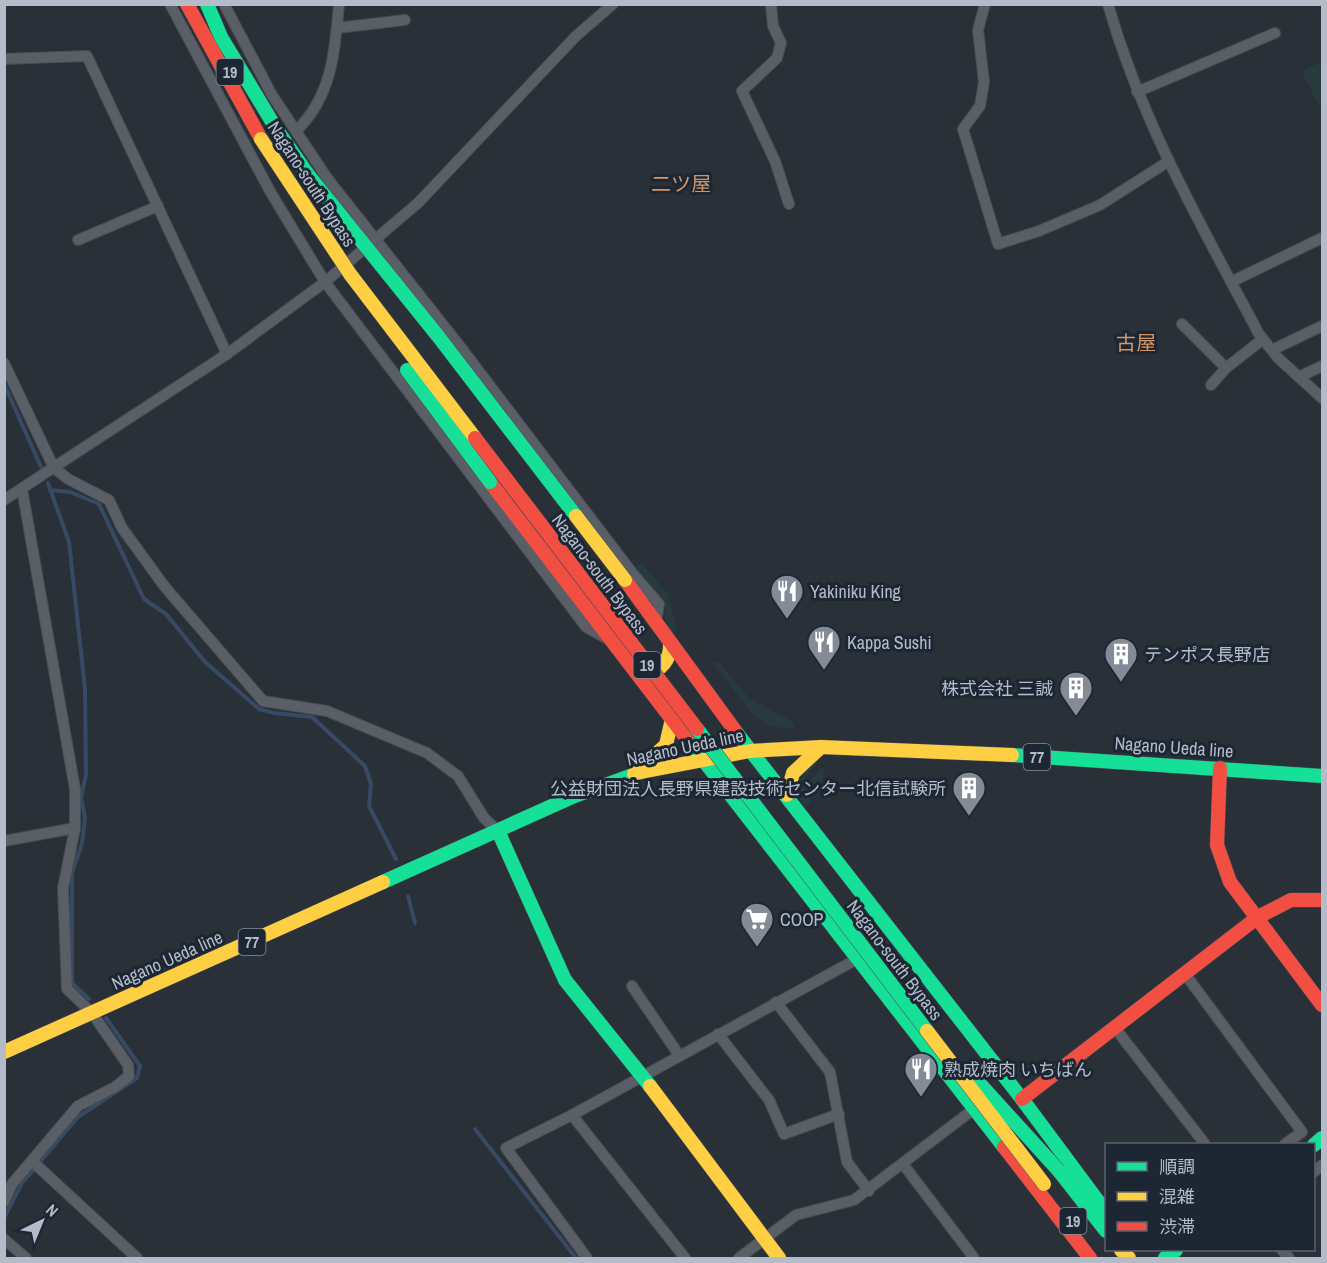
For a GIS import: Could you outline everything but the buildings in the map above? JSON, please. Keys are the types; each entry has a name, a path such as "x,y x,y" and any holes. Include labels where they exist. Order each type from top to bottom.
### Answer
{"main road":[{"name":"Nagano-south Bypass","path":"187,4 344,252 440,383 962,1063 1059,1171 1105,1228"},
{"name":"Nagano-south Bypass","path":"199,4 223,60 268,135 297,197 350,274 1102,1258"},
{"name":"19","path":"207,4 268,135 309,176 482,392 625,580 750,751 1022,1099 1105,1209"},
{"name":"19","path":"297,197 298,208 350,287 490,482 611,642 1090,1258"},
{"path":"627,662 645,674 652,674 669,658 670,643"},
{"path":"634,774 666,747 672,735 672,719"},
{"name":"Nagano Ueda line","path":"4,1052 572,798 634,774 703,759 750,751 862,746 1323,776"},
{"path":"786,795 793,771 803,759 821,747"},
{"path":"1220,768 1217,844 1230,882 1323,1005"},
{"path":"498,831 565,980 642,1076 779,1258"},
{"path":"1022,1099 1258,917 1291,900 1323,900"}],"street":[{"path":"170,4 272,193 325,282 586,627 611,642"},
{"path":"224,4 272,94 327,178 633,574 659,604 656,622"},
{"path":"297,130 310,117 325,90 333,63 339,4"},
{"path":"4,500 227,354 325,282 418,203 576,36 613,4"},
{"path":"771,4 773,26 781,44 777,58 742,91 775,161 789,204"},
{"path":"986,4 978,30 984,82 980,106 963,129 998,244 1040,231 1100,205 1169,161"},
{"path":"1108,4 1121,52 1137,92 1169,161 1231,282 1263,339 1299,377 1323,398"},
{"path":"337,28 405,20"},
{"path":"1137,92 1275,33"},
{"path":"4,58 87,56 227,354"},
{"path":"78,240 158,206"},
{"path":"1231,282 1323,238"},
{"path":"1182,324 1226,368"},
{"path":"1272,350 1323,326"},
{"path":"1211,385 1226,368 1263,339"},
{"path":"4,363 54,468 68,479 109,500 122,528 165,586 263,701 327,711 427,753 458,776 484,818 498,831"},
{"path":"1299,377 1323,366"},
{"path":"4,1202 12,1184 36,1165 78,1106 115,1087 129,1076 129,1065 92,1013 67,989 63,888 75,828 75,789 22,489"},
{"path":"4,841 75,828"},
{"path":"587,1258 506,1148 857,959"},
{"path":"1185,974 1302,1132 1286,1143"},
{"path":"632,986 679,1055"},
{"path":"776,1002 830,1072 848,1162 869,1191"},
{"path":"1115,1028 1204,1143"},
{"path":"717,1034 769,1100 784,1134 839,1114"},
{"path":"739,1258 796,1215 854,1200 869,1191 974,1109"},
{"path":"572,1114 685,1258"},
{"path":"903,1164 974,1258"},
{"path":"36,1165 137,1258"},
{"path":"4,1239 27,1258"}],"green space":[{"path":"1322,61 1322,112 1302,72"},
{"path":"641,563 668,594 677,630 671,635 665,619 665,601 634,568"},
{"path":"719,662 749,698 793,722 795,730 767,725 751,713 713,663"},
{"path":"812,762 818,762 805,778 806,792 812,803 804,808 799,795 799,784"},
{"path":"821,768 826,770 818,790 813,795 810,781"}],"waterway":[{"path":"4,384 41,467"},
{"path":"48,483 69,542 85,689 86,775 81,797 85,818 82,843 72,873 72,983 89,999"},
{"path":"50,490 70,492 99,504 144,599 166,614 205,662 259,709 312,717 365,766 371,784 369,806 396,859"},
{"path":"408,896 415,923"},
{"path":"4,1218 22,1183 78,1117 137,1078 140,1066 106,1018"},
{"path":"475,1129 576,1258"}],"traffic: fast":[{"path":"207,4 221,37 277,130"},
{"path":"277,130 309,176 438,336 576,516"},
{"path":"407,370 490,482"},
{"path":"697,729 927,1031"},
{"path":"736,732 1022,1099 1105,1211"},
{"path":"687,739 1004,1147"},
{"path":"1012,755 1322,776"},
{"path":"383,882 572,797 641,772"},
{"path":"498,831 565,980 650,1086"},
{"path":"980,1084 1059,1171"},
{"path":"1315,1144 1322,1138"},
{"path":"1059,1171 1105,1230"},
{"path":"1165,1258 1175,1251"}],"traffic: slow":[{"path":"261,139 350,274 475,438"},
{"path":"576,516 625,580"},
{"path":"639,670 645,674 664,664 669,655 670,643"},
{"path":"634,774 666,745 672,719"},
{"path":"641,772 750,751 821,747 1012,755"},
{"path":"787,795 793,773 821,747"},
{"path":"4,1052 383,882"},
{"path":"927,1031 1044,1184"},
{"path":"650,1086 779,1258"},
{"path":"1122,1251 1129,1258"}],"traffic: jam":[{"path":"187,4 261,139"},
{"path":"475,438 697,729"},
{"path":"490,482 687,739"},
{"path":"625,580 736,732"},
{"path":"1220,768 1217,845 1230,882 1322,1005"},
{"path":"1022,1099 1258,917 1291,900 1322,900"},
{"path":"1004,1147 1090,1258"}],"place":[{"name":"Yakiniku King","path":"787,620"},
{"name":"Kappa Sushi","path":"824,671"},
{"name":"テンポス長野店","path":"1121,683"},
{"name":"株式会社 三誠","path":"1076,717"},
{"name":"公益財団法人長野県建設技術センター北信試験所","path":"969,817"},
{"name":"COOP","path":"757,948"},
{"name":"熟成焼肉 いちばん","path":"921,1098"}],"district":[{"name":"二ツ屋","path":"681,183"},
{"name":"古屋","path":"1136,342"}]}
